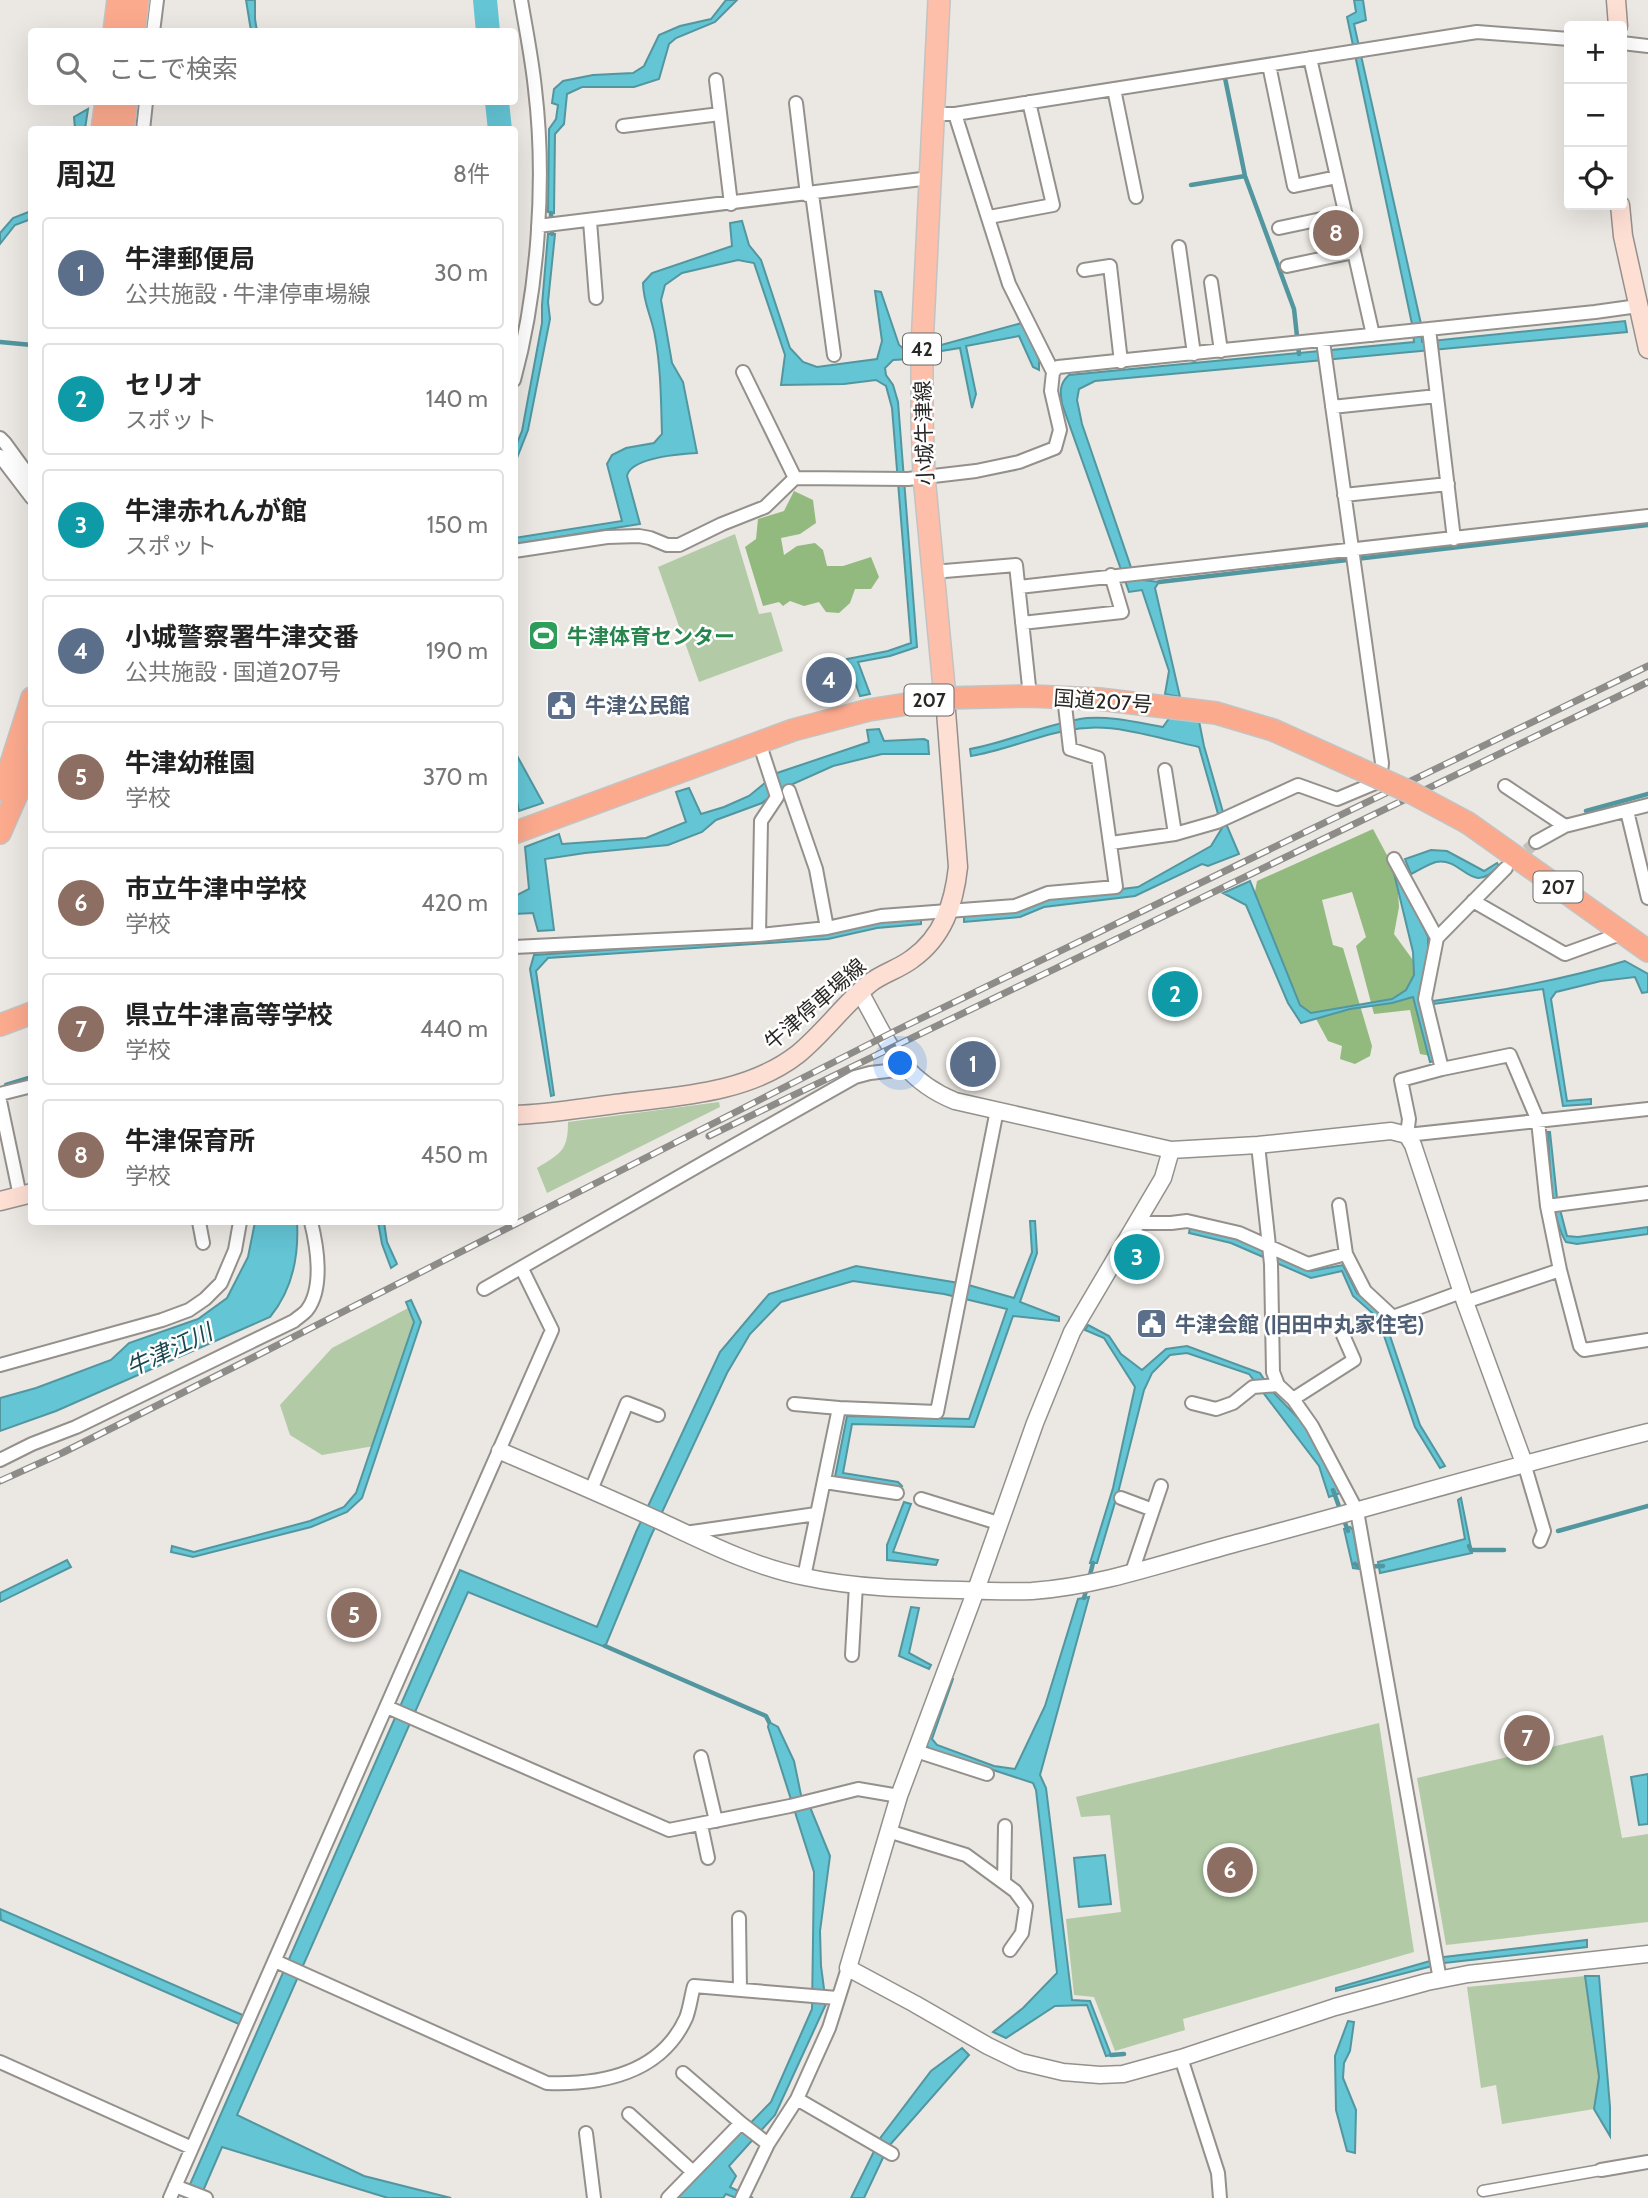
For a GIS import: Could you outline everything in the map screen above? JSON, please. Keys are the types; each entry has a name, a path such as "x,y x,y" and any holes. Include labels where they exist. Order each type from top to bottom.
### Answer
{"highway":[{"path":"114,28 118,0"},
{"path":"134,28 138,0"},
{"path":"103,126 106,105"},
{"path":"123,126 126,105"},
{"name":"国道207号","path":"518,832 759,742 869,710 945,698 1030,696 1148,703 1216,713 1273,730 1412,793 1468,822 1648,951"},
{"path":"0,790 28,711"},
{"path":"0,833 28,769"},
{"path":"0,1025 28,1014"}],"main road":[{"name":"小城牛津線","path":"939,0 916,478 933,572 945,698"},
{"path":"1616,0 1618,21"},
{"path":"1620,210 1623,236 1642,309 1648,349"},
{"name":"牛津停車場線","path":"518,1115 705,1092 741,1084 772,1071 799,1053 873,980 912,960 925,948 943,925 949,911 958,867 945,698"},
{"path":"0,1201 26,1194"}],"street":[{"path":"153,28 156,0"},
{"path":"518,359 548,225 535,89 521,0"},
{"path":"933,114 955,114 1477,32 1564,39"},
{"path":"1627,44 1648,46"},
{"path":"1310,58 1373,335"},
{"path":"1269,65 1294,186 1337,177"},
{"path":"716,80 731,204"},
{"path":"1114,89 1136,197"},
{"path":"989,217 1053,205 1030,102"},
{"path":"796,103 834,355"},
{"path":"143,126 146,105"},
{"path":"623,126 720,114"},
{"path":"518,550 607,537 639,536 667,545 680,545 765,507 795,478 893,479 976,471 1019,462 1055,447 1059,430 1051,391 1053,372 1009,284 955,114"},
{"path":"548,225 930,178"},
{"path":"1279,228 1345,214"},
{"path":"590,220 596,298"},
{"path":"1179,247 1194,354"},
{"path":"1287,266 1354,252"},
{"path":"1084,270 1110,266 1121,362"},
{"path":"1211,282 1221,351"},
{"path":"1053,372 1058,367 1642,309"},
{"path":"1429,329 1454,539"},
{"path":"1111,843 1175,834 1222,820 1298,785 1337,799 1380,781 1382,763 1323,341"},
{"path":"743,372 795,478"},
{"path":"1332,407 1437,396"},
{"path":"0,438 28,475"},
{"path":"0,457 28,493"},
{"path":"1344,495 1448,484"},
{"path":"1019,587 1648,516"},
{"path":"933,572 1016,565 1030,696"},
{"path":"1023,623 1122,611 1115,575"},
{"path":"518,947 760,935 827,928 881,916 1014,906 1048,893 1115,887 1098,758 1070,749 1064,697"},
{"path":"759,742 770,776 783,794 817,869 827,928"},
{"path":"1165,770 1175,834"},
{"path":"1506,786 1565,826"},
{"path":"760,935 761,821 783,794"},
{"path":"1536,842 1565,826 1648,805"},
{"path":"1627,811 1648,898"},
{"path":"1394,859 1437,938"},
{"path":"1442,1069 1425,999 1437,938 1506,867"},
{"path":"1473,901 1565,954 1623,933"},
{"path":"860,992 905,1069 916,1080 941,1095 955,1101 1171,1150 1258,1146 1391,1131 1407,1135 1648,1109"},
{"path":"1540,1541 1544,1531 1524,1463 1463,1297 1413,1144 1407,1135 1409,1119 1401,1080 1510,1055 1538,1121 1547,1206 1580,1346 1584,1350 1648,1340"},
{"path":"484,1289 855,1077 905,1069"},
{"path":"0,1094 28,1087"},
{"path":"0,1101 26,1194"},
{"path":"794,1404 937,1412 996,1110"},
{"path":"1258,1146 1269,1247 1273,1373 1278,1385 1293,1399 1312,1426 1368,1566 1438,1968"},
{"path":"744,2194 768,2144 797,2099 829,2028 899,1796 1035,1423 1072,1332 1163,1178 1171,1150"},
{"path":"1547,1206 1648,1193"},
{"path":"1339,1205 1346,1254 1365,1291 1393,1317 1560,1270"},
{"path":"1135,1223 1187,1221 1239,1233 1308,1264 1346,1254"},
{"path":"200,1225 203,1243"},
{"path":"0,1365 189,1310 221,1283 235,1250 239,1225"},
{"path":"3,1456 76,1427 294,1321 307,1310 314,1295 317,1248 313,1225"},
{"path":"205,2198 173,2192 552,1331 522,1269"},
{"path":"1293,1399 1354,1360 1343,1335"},
{"path":"1192,1403 1216,1409 1233,1403 1253,1387 1278,1385"},
{"path":"591,1490 626,1403 658,1415"},
{"path":"804,1577 839,1408"},
{"path":"500,1451 761,1566 804,1577 856,1585 915,1590 1031,1591 1132,1572 1524,1463 1648,1432"},
{"path":"825,1482 897,1493"},
{"path":"1132,1572 1161,1486"},
{"path":"1121,1498 1153,1510"},
{"path":"921,1499 998,1523"},
{"path":"685,1533 816,1514"},
{"path":"852,1655 856,1585"},
{"path":"387,1707 669,1830 790,1806 858,1788 899,1796"},
{"path":"916,1751 987,1774"},
{"path":"701,1757 716,1821"},
{"path":"701,1825 708,1858"},
{"path":"1004,1882 1005,1826"},
{"path":"888,1831 966,1855 1015,1891 1026,1906 1022,1933 1010,1950"},
{"path":"738,1918 740,1990"},
{"path":"848,1968 1021,2062 1063,2072 1100,2075 1123,2074 1181,2058 1366,1998 1438,1968 1468,1975 1648,1954"},
{"path":"275,1961 547,2083 578,2084 609,2079 635,2070 667,2046 686,2017 694,1986 837,1998"},
{"path":"1181,2058 1212,2150 1218,2173 1220,2198"},
{"path":"0,2062 192,2148"},
{"path":"683,2073 768,2144"},
{"path":"797,2099 892,2154"},
{"path":"629,2114 693,2172"},
{"path":"668,2198 741,2123"},
{"path":"586,2133 594,2198"},
{"path":"1483,2191 1648,2162"}],"green space":[{"path":"794,491 813,500 816,523 800,534 781,538 784,555 797,546 815,543 823,550 827,566 843,566 871,557 879,577 871,589 855,589 850,603 839,613 826,612 819,602 804,606 790,601 783,606 779,602 763,606 745,547 756,539 758,519 784,511"},
{"path":"735,534 759,614 771,612 783,651 699,682 658,567"},
{"path":"1373,829 1397,874 1399,907 1394,934 1418,967 1431,1056 1420,1054 1410,1010 1374,1014 1356,946 1366,937 1352,892 1322,900 1333,945 1343,948 1372,1046 1370,1056 1355,1064 1340,1059 1342,1046 1328,1041 1314,1015 1296,1007 1254,897 1257,881"},
{"path":"719,1102 720,1107 547,1193 537,1168 562,1150 567,1139 568,1122"},
{"path":"412,1306 418,1321 374,1446 322,1455 290,1435 280,1405 332,1348"},
{"path":"1379,1723 1414,1952 1183,2019 1185,2030 1115,2051 1094,1997 1074,1995 1066,1919 1121,1912 1110,1815 1081,1817 1076,1797"},
{"path":"1603,1735 1622,1838 1648,1834 1648,1922 1446,1945 1417,1778"},
{"path":"1585,1976 1599,2077 1594,2109 1502,2124 1496,2085 1481,2088 1467,1987"}],"water":[{"path":"246,0 255,0 256,28 251,28"},
{"path":"726,0 737,0 715,22 676,38 669,44 659,79 634,87 582,87 567,94 564,124 555,134 554,213 548,212 549,129 556,119 558,105 552,103 554,89 563,81 593,75 633,73 644,66 659,35 680,26 711,19"},
{"path":"1354,0 1363,0 1366,20 1354,24 1421,324 1422,342 1625,321 1627,332 1095,381 1079,389 1077,400 1082,424 1135,579 1159,582 1155,588 1180,697 1165,694 1169,671 1142,590 1129,592 1062,404 1062,385 1069,375 1414,342 1347,17 1356,12"},
{"path":"88,109 85,126 75,126 74,117"},
{"path":"28,212 28,220 15,225 0,244 0,233 13,218"},
{"path":"742,221 749,245 761,260 790,348 803,362 817,367 877,359 882,341 875,291 881,292 899,345 909,353 910,359 893,360 885,368 898,402 917,647 858,662 870,694 860,696 847,659 888,651 911,643 892,408 886,386 876,380 844,384 781,385 785,355 754,263 738,260 682,273 665,285 661,300 672,363 683,382 697,453 657,458 630,470 627,476 640,524 518,544 518,537 622,521 607,464 612,455 626,448 654,443 662,434 657,348 643,283 652,273 732,246 730,223"},
{"path":"548,234 555,234 548,302 550,319 528,430 518,455 518,441 542,323"},
{"path":"1022,323 1039,359 1039,370 1033,367 1019,336 966,346 976,394 972,408 960,348 941,351 941,345"},
{"path":"1170,717 1199,721 1227,826 1239,854 1208,866 1202,864 1135,896 1044,907 1020,917 964,922 964,916 1049,898 1138,887 1211,846 1222,828 1199,747 1128,731 1087,728 1058,732 971,756 970,749 1072,720 1106,718 1163,727"},
{"path":"879,729 884,741 924,739 928,741 929,754 882,754 833,766 777,791 762,803 716,820 702,832 668,845 545,859 554,930 538,931 533,913 518,914 518,894 529,889 525,847 559,834 562,844 646,838 686,822 676,792 689,788 701,814 724,807 749,796 777,773 869,742 867,730"},
{"path":"518,757 543,803 519,811 518,806"},
{"path":"1431,850 1447,851 1484,871 1497,863 1499,866 1481,878 1467,874 1446,862 1433,863 1411,874 1405,859"},
{"path":"1396,866 1428,937 1422,986 1434,1061 1430,1062 1413,997 1350,1009 1301,1023 1288,1003 1246,905 1223,893 1250,881 1300,1005 1311,1013 1392,999 1406,990 1414,975 1413,952 1393,869"},
{"path":"921,918 921,924 877,928 828,939 548,958 536,971 554,1095 551,1096 530,969 534,955 826,935 876,923"},
{"path":"1625,961 1648,974 1648,992 1642,993 1635,977 1601,981 1556,992 1551,999 1567,1101 1591,1099 1591,1104 1563,1106 1543,989 1434,1004 1433,1001 1578,974"},
{"path":"1548,1132 1557,1198 1567,1236 1578,1237 1648,1227 1648,1234 1577,1244 1566,1242 1554,1204"},
{"path":"1030,1221 1035,1221 1037,1253 1020,1302 1059,1317 1059,1321 1013,1316 974,1427 852,1424 843,1473 898,1482 902,1486 896,1490 835,1477 847,1416 969,1419 1007,1309 944,1294 853,1281 781,1302 750,1334 727,1373 650,1538 605,1647 468,1592 237,2115 364,2176 451,2198 388,2198 222,2147 200,2198 184,2198 460,1570 597,1627 636,1532 720,1352 769,1294 856,1266 965,1284 1014,1298 1032,1252"},
{"path":"254,1225 297,1225 293,1272 284,1295 270,1317 56,1411 0,1431 0,1398 36,1388 111,1360 129,1343 198,1319 227,1298 248,1257"},
{"path":"379,1225 384,1225 387,1242 397,1264 391,1268"},
{"path":"1190,1228 1231,1237 1311,1271 1343,1265 1357,1293 1383,1315 1420,1425 1445,1466 1440,1468 1415,1427 1378,1318 1353,1296 1342,1271 1311,1278 1231,1243 1189,1233"},
{"path":"411,1300 421,1322 362,1498 347,1512 311,1527 193,1557 171,1552 172,1546 194,1552 310,1521 344,1507 356,1493 414,1322 406,1302"},
{"path":"1088,1325 1109,1336 1121,1354 1142,1370 1166,1349 1187,1346 1260,1373 1271,1390 1304,1424 1328,1463 1341,1493 1329,1497 1319,1466 1249,1374 1187,1353 1170,1355 1152,1373 1144,1390 1097,1563 1090,1563 1113,1488 1135,1387 1104,1338 1085,1330"},
{"path":"1461,1498 1472,1553 1380,1573 1378,1562 1465,1539 1458,1500"},
{"path":"904,1502 911,1504 893,1552 938,1560 936,1565 887,1560 887,1545"},
{"path":"1350,1527 1353,1530 1360,1569 1353,1568 1344,1529"},
{"path":"67,1560 71,1567 0,1602 0,1593"},
{"path":"1089,1597 1040,1775 1046,1788 1072,2000 1090,2001 1111,2055 1106,2056 1087,2005 1055,2006 1006,2038 993,2032 1023,2008 1057,1973 1036,1790 1033,1783 929,1749 925,1742 949,1677 953,1679 932,1739 937,1745 994,1766 1015,1769 1045,1706 1078,1599"},
{"path":"911,1607 919,1608 909,1653 931,1665 929,1669 899,1656"},
{"path":"769,1722 778,1727 794,1761 801,1795 810,1807 830,1856 820,1931 826,2004 775,2115 729,2166 736,2176 730,2187 753,2198 736,2198 726,2194 723,2198 677,2198 771,2102 812,2009 814,1872 768,1727"},
{"path":"1648,1774 1648,1824 1639,1825 1631,1777"},
{"path":"1105,1855 1111,1904 1079,1907 1074,1858"},
{"path":"0,1909 245,2016 241,2025 1,1920"},
{"path":"1587,1940 1587,1947 1444,1963 1336,1991 1336,1988 1444,1957"},
{"path":"1585,1976 1599,1976 1610,2136 1594,2109 1599,2077"},
{"path":"1348,2021 1354,2022 1343,2078 1356,2110 1355,2153 1347,2151 1336,2110 1335,2056"},
{"path":"962,2048 969,2055 888,2147 864,2198 851,2198 881,2137 931,2071"}],"waterway":[{"name":"牛津江川","path":"485,0 488,28"},
{"path":"1225,78 1245,176 1294,309 1299,354"},
{"name":"牛津江川","path":"497,105 500,126"},
{"path":"1191,185 1245,176"},
{"path":"551,213 552,234"},
{"path":"0,342 28,345"},
{"path":"1159,582 1648,525"},
{"path":"1586,811 1648,794"},
{"path":"6,1085 28,1078"},
{"path":"1333,1490 1348,1531"},
{"path":"1558,1531 1648,1506"},
{"path":"1469,1546 1471,1550 1504,1550"},
{"path":"1089,1579 1093,1563"},
{"path":"1355,1564 1359,1567 1383,1566"},
{"path":"1084,1598 1087,1587"},
{"path":"605,1646 766,1716 769,1722"},
{"path":"1111,2055 1124,2054"}],"tunnel":[{"path":"1513,862 1536,842"}],"railway":[{"path":"518,1223 897,1030 1648,666"},
{"path":"709,1136 1648,682"},
{"path":"0,1481 62,1453 514,1225"}],"place":[{"name":"牛津保育所","path":"1336,233"},
{"name":"牛津体育センター","path":"544,636"},
{"name":"小城警察署牛津交番","path":"829,680"},
{"name":"牛津公民館","path":"562,705"},
{"name":"セリオ","path":"1175,994"},
{"name":"牛津郵便局","path":"973,1064"},
{"name":"牛津赤れんが館","path":"1137,1257"},
{"name":"牛津会館 (旧田中丸家住宅)","path":"1152,1324"},
{"name":"牛津幼稚園","path":"354,1615"},
{"name":"県立牛津高等学校","path":"1527,1738"},
{"name":"市立牛津中学校","path":"1230,1870"}]}
